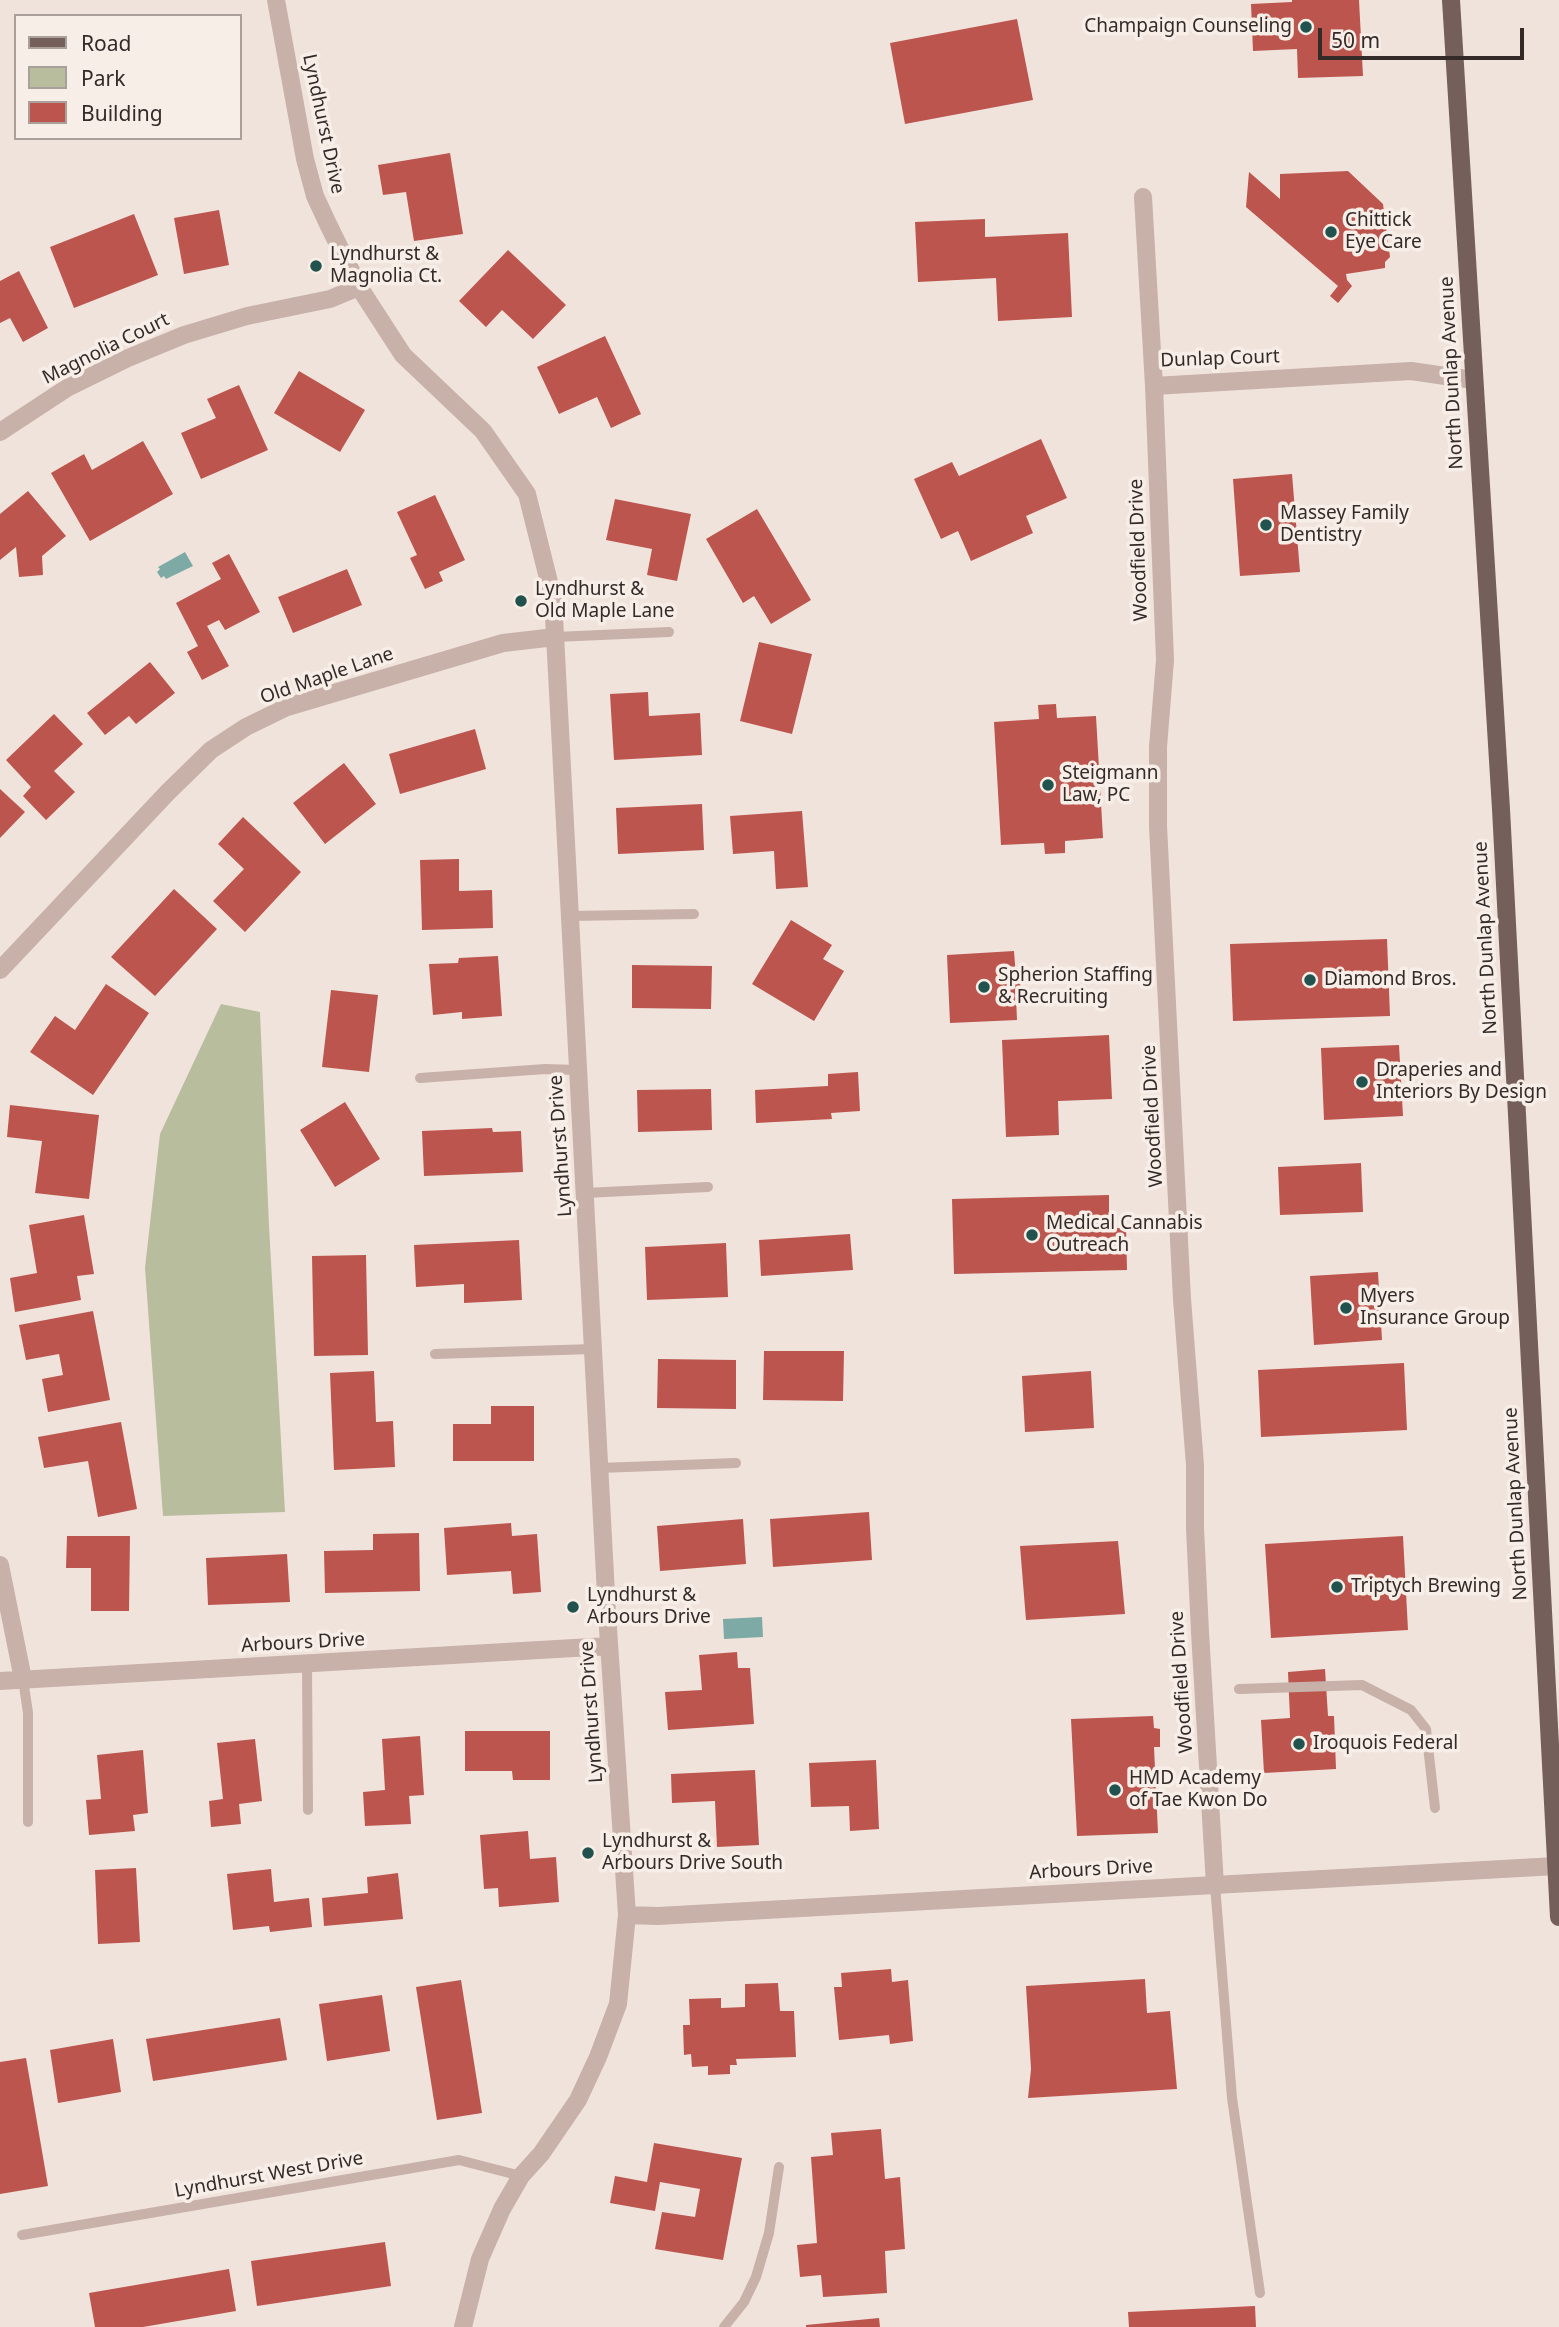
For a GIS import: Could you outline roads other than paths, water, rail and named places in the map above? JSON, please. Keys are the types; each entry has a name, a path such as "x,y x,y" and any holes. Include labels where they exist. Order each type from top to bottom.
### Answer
{"main road":[{"name":"North Dunlap Avenue","path":"1451,0 1501,809 1559,1917"}],"street":[{"name":"Lyndhurst Drive","path":"276,0 305,159 315,196 359,287 403,355 483,431 527,494 551,587 609,1646 627,1915 618,2004 598,2057 578,2100 541,2154 521,2176 502,2209 480,2259 463,2327"},
{"name":"Dunlap Court","path":"1143,197 1154,386 1411,371 1473,380"},
{"name":"Magnolia Court","path":"0,432 67,388 150,348 235,320 330,299 359,287"},
{"name":"Woodfield Drive","path":"1154,386 1165,660 1158,747 1158,826 1182,1299 1195,1465 1195,1528 1215,1885"},
{"name":"Old Maple Lane","path":"0,970 168,792 211,750 246,727 287,708 463,654 503,643 555,637"},
{"path":"0,1565 23,1679"},
{"name":"Arbours Drive","path":"0,1681 609,1646"},
{"name":"Arbours Drive","path":"627,1915 658,1916 1556,1866"}],"lane":[{"path":"555,637 669,632"},
{"path":"569,916 694,914"},
{"path":"420,1077 545,1069 577,1070"},
{"path":"585,1193 708,1188"},
{"path":"435,1354 593,1349"},
{"path":"599,1468 736,1463"},
{"path":"307,1663 308,1811"},
{"path":"23,1679 28,1713 28,1822"},
{"path":"1239,1689 1362,1685 1411,1710 1426,1729 1435,1808"},
{"path":"1215,1885 1232,2098 1260,2293"},
{"name":"Lyndhurst West Drive","path":"22,2235 459,2160 521,2176"},
{"path":"724,2327 744,2302 756,2277 769,2233 779,2167"}],"water":[{"path":"185,552 193,566 166,579 164,576 161,578 157,572 160,569 158,567"},
{"path":"762,1617 763,1637 724,1639 723,1619"}],"place":[{"name":"Champaign Counseling","path":"1306,27"},
{"name":"Chittick Eye Care","path":"1331,232"},
{"name":"Lyndhurst & Magnolia Ct.","path":"316,266"},
{"name":"Massey Family Dentistry","path":"1266,525"},
{"name":"Lyndhurst & Old Maple Lane","path":"521,601"},
{"name":"Steigmann Law, PC","path":"1048,785"},
{"name":"Diamond Bros.","path":"1310,980"},
{"name":"Spherion Staffing & Recruiting","path":"984,987"},
{"name":"Draperies and Interiors By Design","path":"1362,1082"},
{"name":"Medical Cannabis Outreach","path":"1032,1235"},
{"name":"Myers Insurance Group","path":"1346,1308"},
{"name":"Triptych Brewing","path":"1337,1587"},
{"name":"Lyndhurst & Arbours Drive","path":"573,1607"},
{"name":"Iroquois Federal","path":"1299,1744"},
{"name":"HMD Academy of Tae Kwon Do","path":"1115,1790"},
{"name":"Lyndhurst & Arbours Drive South","path":"588,1853"}]}
